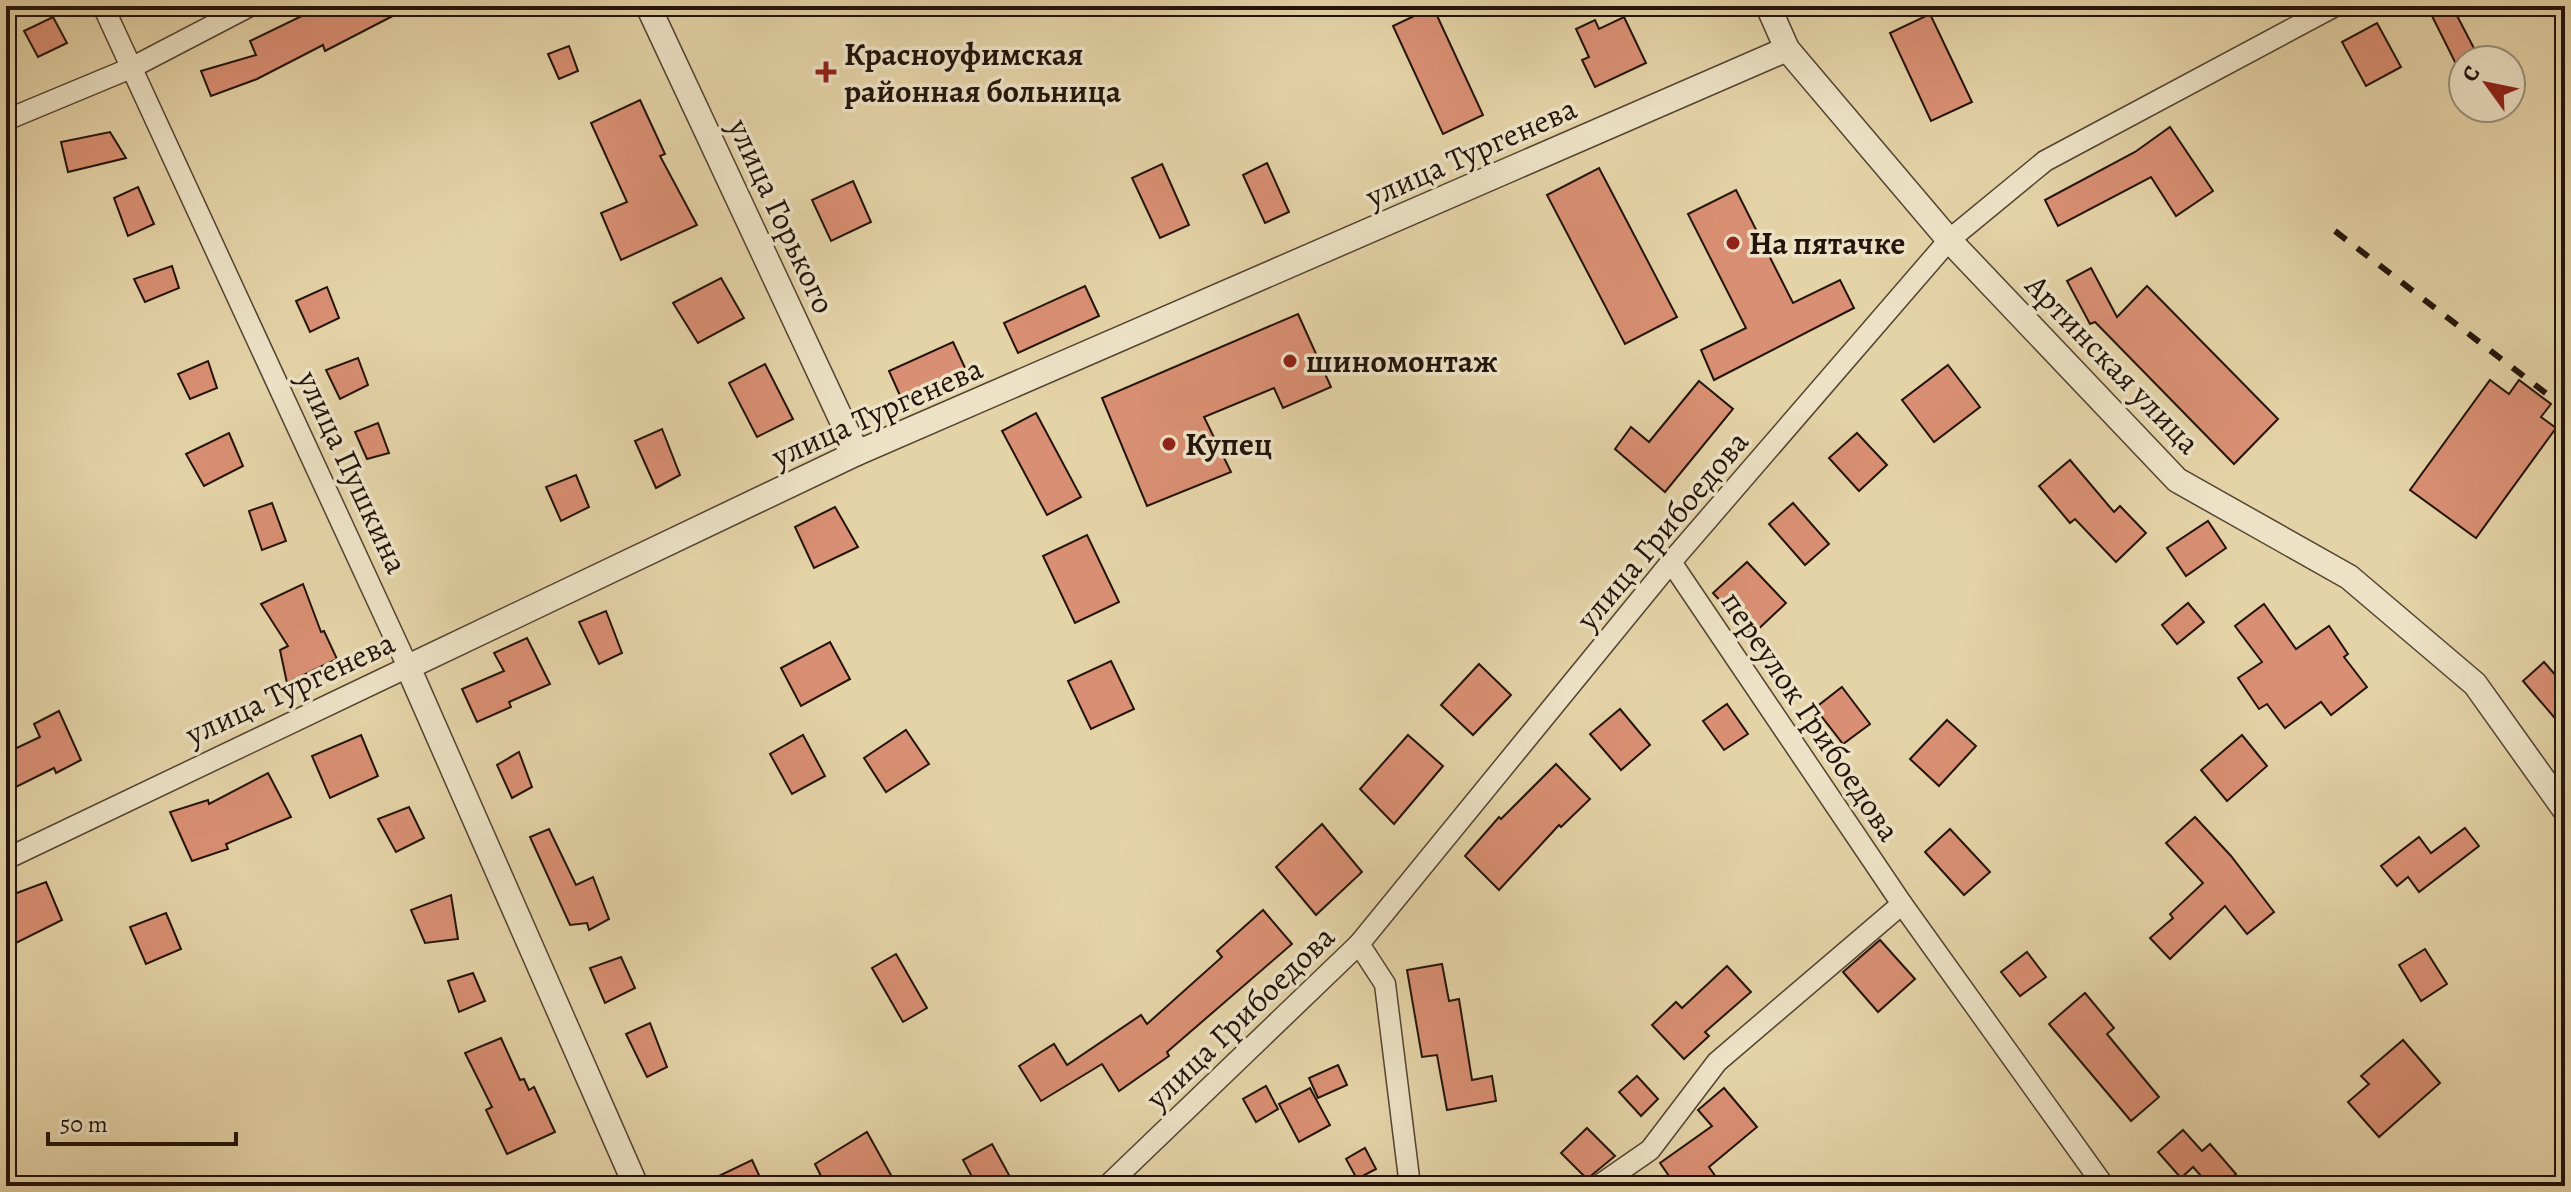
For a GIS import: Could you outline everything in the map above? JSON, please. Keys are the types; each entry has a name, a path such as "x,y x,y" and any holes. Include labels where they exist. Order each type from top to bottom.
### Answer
{"street":[{"name":"улица Пушкина","path":"103,6 408,667 636,1186"},
{"path":"6,120 131,68 250,6"},
{"name":"улица Горького","path":"648,6 857,453"},
{"name":"Артинская улица","path":"1768,6 1787,49 1949,240 2177,480 2349,577 2475,684 2565,810"},
{"name":"улица Грибоедова","path":"1107,1186 1359,944 1671,562 1949,240 2045,161 2335,6"},
{"name":"улица Тургенева","path":"6,859 857,453 1787,49"},
{"name":"переулок Грибоедова","path":"1671,562 1902,904 2103,1185"},
{"path":"1598,1186 1650,1150 1717,1062 1902,904"},
{"path":"1359,944 1385,984 1410,1186"}],"building":[{"path":"305,6 412,6 325,51 323,45 257,79 211,96 201,71 256,55 250,41 308,13"},
{"path":"2427,6 2452,6 2472,44 2447,46"},
{"path":"1433,7 1483,115 1443,134 1393,26"},
{"path":"1930,14 1972,102 1931,121 1890,33"},
{"path":"53,17 67,43 38,57 24,31"},
{"path":"1624,17 1646,63 1595,87 1582,60 1589,57 1576,29 1595,20 1599,29"},
{"path":"2377,23 2401,67 2366,86 2342,42"},
{"path":"569,46 578,71 559,79 548,54"},
{"path":"640,100 665,154 660,156 697,225 621,260 601,213 627,202 591,123"},
{"path":"2170,127 2213,191 2176,216 2151,177 2058,226 2045,200 2135,152"},
{"path":"110,132 126,158 68,172 61,142"},
{"path":"1267,163 1289,212 1265,223 1243,175"},
{"path":"1162,164 1189,225 1160,238 1132,178"},
{"path":"1599,168 1677,317 1625,344 1547,195"},
{"path":"853,181 871,222 831,241 812,200"},
{"path":"138,187 154,224 128,236 114,198"},
{"path":"1736,190 1793,303 1840,280 1854,308 1714,380 1701,350 1746,328 1688,214"},
{"path":"172,266 179,288 145,302 134,279"},
{"path":"2091,268 2117,317 2147,286 2278,419 2234,464 2095,322 2090,324 2067,281"},
{"path":"721,278 744,318 698,343 673,303"},
{"path":"1085,286 1099,316 1018,353 1004,323"},
{"path":"327,287 339,318 310,332 296,301"},
{"name":"Купец","path":"1298,314 1331,387 1283,408 1274,388 1204,417 1231,472 1147,506 1102,398"},
{"path":"953,342 966,370 902,400 889,371"},
{"path":"358,358 368,385 340,399 326,370"},
{"path":"208,361 217,388 190,399 178,374"},
{"path":"765,364 793,419 757,437 729,383"},
{"path":"1948,365 1980,407 1934,442 1902,400"},
{"path":"2490,380 2509,394 2519,380 2551,404 2541,417 2556,428 2476,538 2410,490"},
{"path":"1699,381 1733,409 1665,492 1615,449 1631,427 1649,442"},
{"path":"1036,413 1081,497 1047,515 1002,431"},
{"path":"378,423 389,453 367,459 355,432"},
{"path":"662,429 680,475 656,488 635,441"},
{"path":"229,433 243,466 204,486 186,454"},
{"path":"1857,433 1887,465 1859,491 1829,458"},
{"path":"2070,460 2114,512 2120,506 2146,533 2116,562 2075,519 2070,523 2039,486"},
{"path":"576,475 589,507 561,521 546,487"},
{"path":"272,503 286,541 262,550 249,511"},
{"path":"1793,503 1829,544 1805,565 1769,524"},
{"path":"835,507 858,547 814,568 795,527"},
{"path":"2208,521 2226,548 2186,576 2167,548"},
{"path":"1087,535 1119,602 1075,623 1043,556"},
{"path":"1747,562 1786,603 1752,635 1713,593"},
{"path":"303,584 321,632 324,631 337,659 287,683 280,650 288,646 261,604"},
{"path":"2188,603 2204,622 2177,644 2162,625"},
{"path":"2264,604 2296,649 2329,626 2348,654 2344,657 2367,687 2331,715 2321,702 2285,728 2267,704 2259,709 2238,678 2262,662 2235,626"},
{"path":"606,611 622,653 599,664 579,622"},
{"path":"527,638 550,684 509,702 511,707 477,722 462,689 504,671 494,653"},
{"path":"830,642 850,679 801,706 781,668"},
{"path":"1111,661 1134,709 1091,729 1068,681"},
{"path":"2544,662 2565,686 2565,730 2523,681"},
{"path":"1479,664 1511,695 1473,735 1441,705"},
{"path":"1842,687 1870,724 1843,744 1815,708"},
{"path":"1727,704 1748,734 1724,750 1703,721"},
{"path":"1620,709 1650,745 1621,770 1590,734"},
{"path":"59,711 81,760 56,773 54,768 6,792 6,753 40,737 34,724"},
{"path":"1947,720 1976,746 1939,786 1910,759"},
{"path":"906,730 929,764 886,792 864,758"},
{"path":"361,735 378,776 330,798 312,756"},
{"path":"803,735 825,776 792,794 770,754"},
{"path":"1408,735 1443,766 1394,824 1360,789"},
{"path":"2242,735 2267,766 2227,801 2201,770"},
{"path":"519,752 532,787 512,798 497,765"},
{"path":"1556,764 1590,799 1561,827 1559,825 1499,890 1465,856 1499,817 1501,819"},
{"path":"268,773 291,817 226,844 228,849 192,861 170,812 208,800 209,804"},
{"path":"409,807 424,838 396,852 378,819"},
{"path":"2195,817 2231,856 2274,912 2247,934 2225,906 2170,959 2150,938 2173,918 2170,914 2203,883 2166,843"},
{"path":"1322,824 1362,872 1316,915 1276,867"},
{"path":"2465,828 2479,846 2419,892 2408,877 2397,886 2381,866 2419,837 2431,853"},
{"path":"549,829 576,885 593,877 609,919 589,930 587,923 570,925 530,837"},
{"path":"1950,829 1990,872 1964,895 1925,852"},
{"path":"46,882 62,920 6,948 6,897"},
{"path":"451,895 458,939 425,943 411,910"},
{"path":"1263,910 1292,944 1167,1052 1169,1056 1119,1091 1102,1064 1041,1101 1019,1066 1054,1044 1067,1065 1141,1015 1147,1024 1222,957 1217,951"},
{"path":"166,913 181,949 146,964 130,927"},
{"path":"1880,940 1915,979 1878,1012 1843,972"},
{"path":"2425,949 2447,984 2421,1001 2399,965"},
{"path":"2027,952 2046,977 2020,996 2001,972"},
{"path":"896,954 927,1008 903,1022 872,968"},
{"path":"621,957 635,988 605,1003 590,968"},
{"path":"1442,964 1449,1001 1459,999 1472,1080 1492,1076 1496,1101 1447,1110 1437,1055 1422,1057 1407,970"},
{"path":"1727,966 1751,992 1705,1032 1709,1036 1684,1059 1652,1025 1676,1002 1682,1008"},
{"path":"473,973 485,1001 459,1012 448,981"},
{"path":"2085,993 2114,1028 2107,1034 2159,1097 2131,1121 2049,1024"},
{"path":"650,1023 667,1067 647,1077 626,1034"},
{"path":"501,1038 520,1080 524,1079 529,1090 534,1087 555,1132 507,1154 486,1110 492,1107 465,1053"},
{"path":"2403,1040 2440,1083 2379,1137 2348,1102 2369,1084 2361,1076"},
{"path":"1338,1065 1347,1085 1318,1098 1309,1078"},
{"path":"1637,1076 1658,1099 1641,1116 1619,1092"},
{"path":"1266,1086 1278,1109 1256,1122 1243,1099"},
{"path":"1310,1088 1330,1125 1299,1142 1279,1104"},
{"path":"1724,1088 1757,1127 1709,1167 1716,1177 1704,1186 1676,1186 1660,1163 1712,1126 1698,1110"},
{"path":"1587,1128 1615,1156 1587,1179 1561,1153"},
{"path":"2183,1130 2202,1151 2210,1144 2236,1174 2223,1186 2210,1186 2193,1167 2181,1178 2158,1152"},
{"path":"867,1132 897,1186 826,1186 815,1164"},
{"path":"992,1144 1015,1186 977,1186 963,1160"},
{"path":"1365,1148 1376,1169 1357,1179 1346,1159"},
{"path":"752,1160 764,1186 698,1186"}],"railway":[{"path":"2335,231 2565,408"}],"place":[{"name":"Красноуфимская районная больница","path":"826,72"},
{"name":"На пятачке","path":"1733,243"},
{"name":"шиномонтаж","path":"1290,361"},
{"name":"Купец","path":"1169,444"}]}
